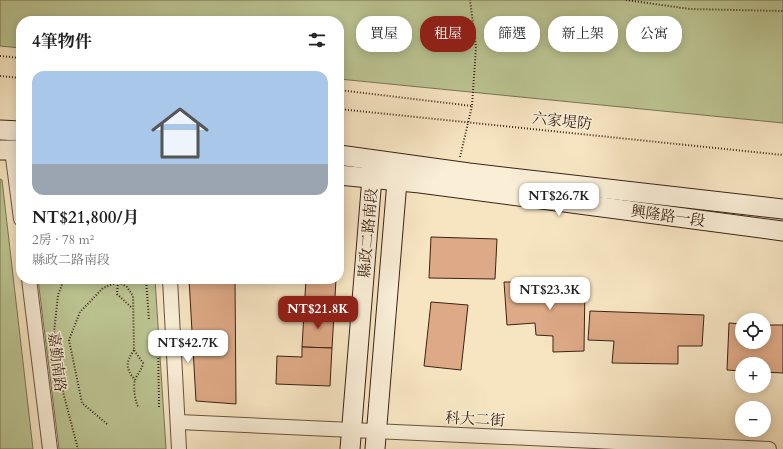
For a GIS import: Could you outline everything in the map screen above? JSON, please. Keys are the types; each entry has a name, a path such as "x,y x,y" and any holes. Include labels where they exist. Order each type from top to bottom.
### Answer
{"street":[{"path":"11,150 16,184"},
{"name":"興隆路一段","path":"344,157 373,169 396,182 420,183 783,231"},
{"name":"興隆路一段","path":"344,174 399,163 783,209"},
{"name":"縣政二路南段","path":"375,440 396,182 399,163"},
{"name":"縣政二路南段","path":"350,449 373,169"},
{"name":"嘉勤南路","path":"30,284 50,449"},
{"path":"170,284 179,422 179,449"},
{"name":"科大二街","path":"179,422 352,430 375,440 769,449"}],"path":[{"path":"460,157 472,106 476,47 470,0"},
{"path":"626,0 690,9 783,11"},
{"path":"0,56 16,58"},
{"path":"0,76 16,78"},
{"path":"344,91 472,106"},
{"name":"六家堤防","path":"344,110 783,155"},
{"path":"62,284 58,295 53,342 63,392 78,449"},
{"path":"107,424 82,403 69,340 80,312 103,288 113,284"},
{"path":"118,284 117,294 132,309"},
{"path":"122,284 128,287 133,296 132,309 134,350 143,363 142,371 135,380"},
{"path":"146,284 149,320"},
{"path":"158,337 159,407"},
{"path":"134,350 128,359 126,366 135,380 136,405 139,408"}],"green space":[{"path":"0,0 783,0 783,123 344,79 344,16 16,16 16,48 0,46"},
{"path":"0,179 2,180 33,449 0,449"},
{"path":"39,284 155,284 166,449 59,449"}],"building":[{"path":"431,237 497,239 495,279 429,278"},
{"path":"504,282 585,282 584,351 553,352 553,336 536,335 535,323 507,325"},
{"path":"189,284 235,284 236,404 196,401"},
{"path":"306,284 336,284 334,314 304,313"},
{"path":"431,302 468,305 461,370 424,366"},
{"path":"590,311 704,315 702,346 678,346 678,364 612,363 614,341 588,340"},
{"path":"304,313 334,314 332,348 302,347"},
{"path":"729,323 735,323 735,349 771,349 771,325 783,325 783,373 771,372 771,357 735,357 735,371 727,370"},
{"path":"302,347 332,348 330,386 276,384 277,356 302,357"}]}
